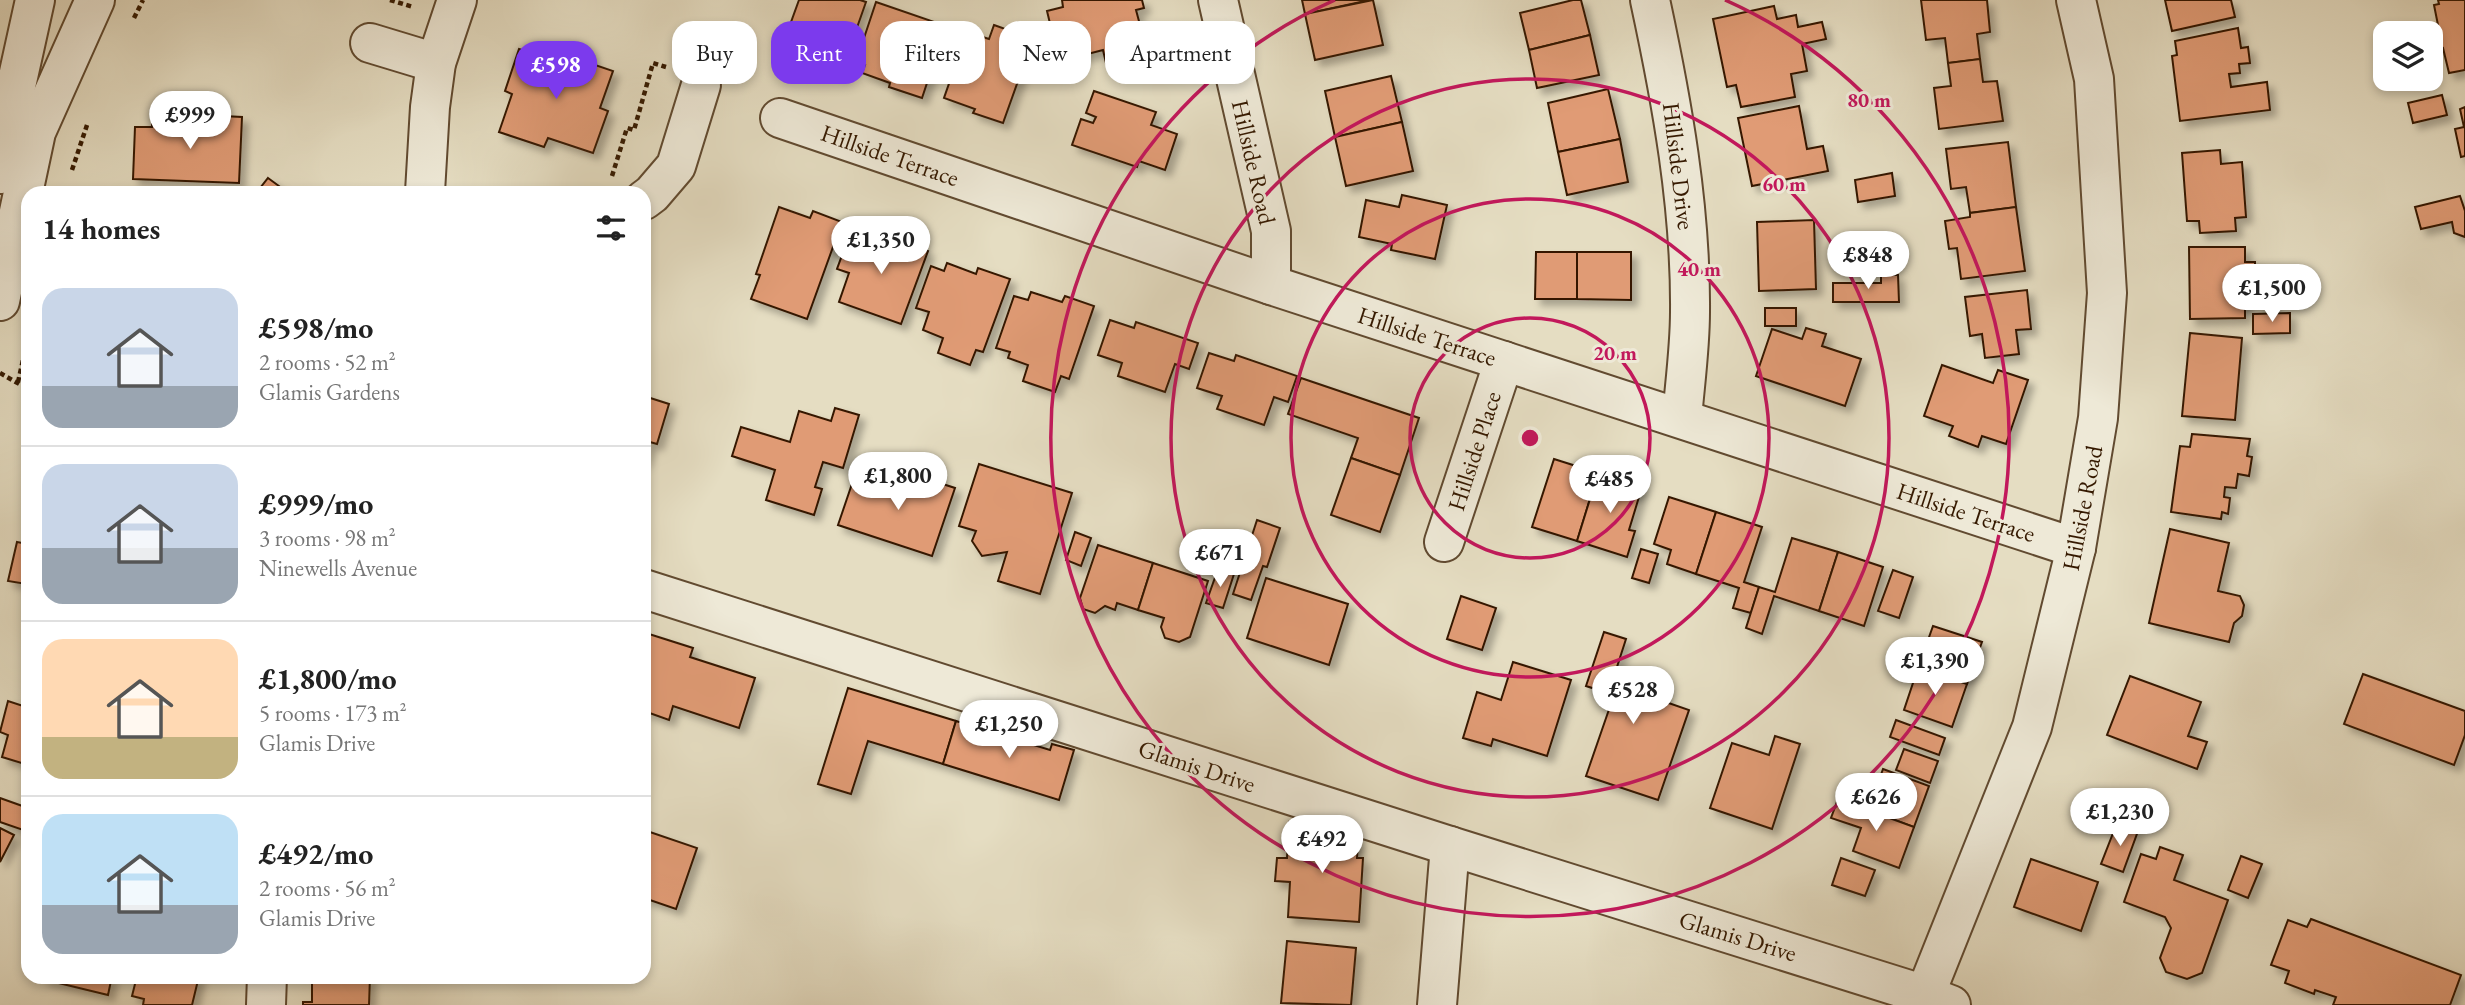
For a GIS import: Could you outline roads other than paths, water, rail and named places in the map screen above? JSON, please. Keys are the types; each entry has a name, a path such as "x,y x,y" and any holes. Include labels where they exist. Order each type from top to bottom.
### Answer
{"street":[{"path":"0,174 9,118 35,0"},
{"path":"24,186 36,132 95,0"},
{"path":"425,186 430,107 436,63 457,0"},
{"name":"Hillside Road","path":"1218,0 1271,230 1272,285"},
{"name":"Hillside Drive","path":"1650,0 1671,98 1688,237 1690,314 1682,418"},
{"name":"Hillside Road","path":"1938,1000 2032,727 2076,548 2098,418 2107,293 2094,79 2076,0"},
{"path":"370,43 436,63"},
{"path":"651,195 676,166 701,85"},
{"name":"Hillside Terrace","path":"780,118 1272,285 2076,548"},
{"path":"0,301 21,202"},
{"name":"Hillside Place","path":"1444,542 1504,361"},
{"name":"Glamis Drive","path":"651,591 1938,1000"},
{"path":"1437,1005 1450,846"},
{"path":"266,1005 267,984"}]}
